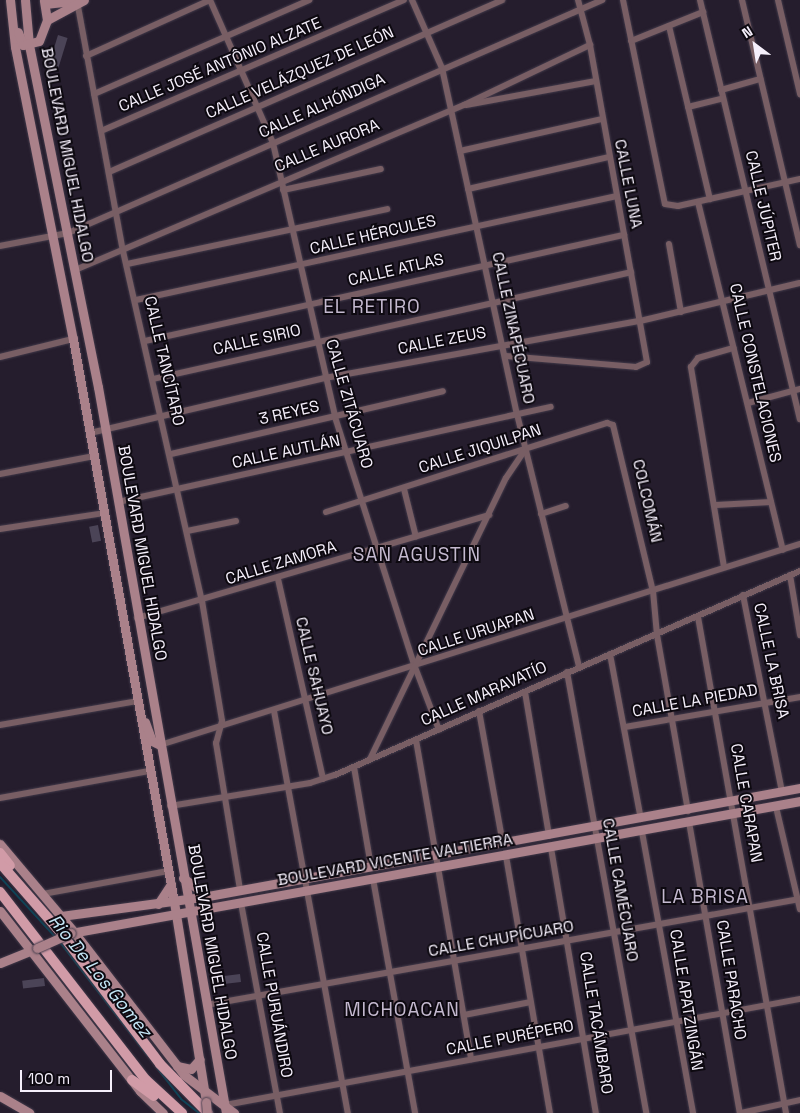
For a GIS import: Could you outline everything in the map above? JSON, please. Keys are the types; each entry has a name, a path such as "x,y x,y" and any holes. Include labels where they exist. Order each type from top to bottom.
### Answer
{"main road":[{"path":"12,0 20,41 29,45 41,38 47,20 44,2 78,1"},
{"name":"BOULEVARD MIGUEL HIDALGO","path":"12,0 15,47 73,339 148,771 177,914 208,1113"},
{"name":"BOULEVARD MIGUEL HIDALGO","path":"25,0 29,45 68,233 105,430 169,806 226,1109"},
{"path":"47,20 78,1"},
{"path":"138,705 152,741 160,745"},
{"name":"BOULEVARD VICENTE VALTIERRA","path":"61,916 86,916 174,902 306,877 688,811 800,788"},
{"name":"BOULEVARD VICENTE VALTIERRA","path":"0,963 72,932 642,832 800,801"},
{"path":"0,844 61,916 177,1066 206,1097 234,1113"},
{"path":"0,853 28,895"},
{"path":"0,863 61,933 147,1049 208,1113"},
{"path":"183,878 208,896"},
{"path":"158,904 171,884"},
{"path":"0,892 142,1076 182,1113"},
{"path":"193,926 218,906"},
{"path":"0,911 34,949 132,1080 163,1113"},
{"path":"86,916 84,923 88,929"},
{"path":"177,1066 191,1069 200,1059"},
{"path":"132,1080 174,1113"},
{"path":"0,1096 32,1113"}],"street":[{"name":"CALLE ZITÁCUARO","path":"210,0 273,143 316,341 335,417 415,667 439,730"},
{"path":"86,56 210,0"},
{"path":"94,94 308,0"},
{"name":"CALLE JOSÉ ANTÔNIO ALZATE","path":"101,131 243,72 404,0"},
{"name":"CALLE ZINAPÉCUARO","path":"412,0 442,68 506,356 517,414 527,449 565,619 579,666"},
{"name":"CALLE VELÁZQUEZ DE LEÓN","path":"109,172 502,0"},
{"name":"CALLE LUNA","path":"506,356 636,367 647,359 608,157 590,45 578,0"},
{"name":"CALLE ALHÓNDIGA","path":"0,246 52,233 68,233 442,68 602,0"},
{"path":"623,0 661,198 672,206 800,179"},
{"name":"CALLE JÚPITER","path":"700,0 746,190 768,291 797,390 800,419"},
{"path":"742,0 800,244"},
{"path":"778,0 799,83 800,94"},
{"name":"CALLE TANCÍTARO","path":"78,1 86,56 118,211 124,251 180,488 202,600 220,728"},
{"path":"631,41 703,12"},
{"path":"668,26 710,199"},
{"name":"CALLE AURORA","path":"75,270 124,251 281,180 464,105 590,45"},
{"path":"721,90 760,79"},
{"path":"464,105 507,100 596,81"},
{"path":"688,107 723,98"},
{"path":"460,151 602,119"},
{"path":"468,190 608,157"},
{"path":"283,190 381,168"},
{"name":"CALLE HÉRCULES","path":"136,300 617,196"},
{"name":"CALLE CONSTELACIONES","path":"698,202 724,302 783,550"},
{"path":"127,264 292,228 387,210"},
{"name":"CALLE ATLAS","path":"145,341 485,264 624,235"},
{"path":"669,244 681,312"},
{"name":"CALLE SIRIO","path":"153,379 631,272"},
{"name":"CALLE ZEUS","path":"90,433 325,378 503,344 640,321 800,283"},
{"path":"0,357 73,339"},
{"path":"724,567 716,505 691,367 698,358 734,348"},
{"path":"748,403 797,390"},
{"name":"3 REYES","path":"172,454 442,392"},
{"name":"CALLE AUTLÁN","path":"118,502 551,407"},
{"name":"CALLE JIQUILPAN","path":"326,512 404,489 607,423"},
{"name":"COLCOMÁN","path":"607,423 613,425 618,435 653,591"},
{"path":"369,760 512,467 527,449"},
{"path":"0,474 94,456"},
{"path":"404,489 416,537"},
{"path":"716,505 772,502"},
{"path":"541,514 566,506"},
{"path":"0,529 104,512"},
{"name":"CALLE ZAMORA","path":"137,618 278,579 376,548 489,516"},
{"path":"187,531 236,521"},
{"name":"CALLE URUAPAN","path":"160,745 306,702 800,544"},
{"name":"CALLE MARAVATÍO","path":"169,806 225,798 323,779 800,571"},
{"path":"790,575 800,635"},
{"name":"CALLE SAHUAYO","path":"278,579 323,779"},
{"path":"653,591 656,635 688,811"},
{"name":"CALLE LA BRISA","path":"743,595 767,703 782,792"},
{"name":"CALLE CARAPAN","path":"698,617 717,711 730,803 751,908 766,1006 786,1113"},
{"path":"610,654 641,819"},
{"name":"CALLE CAMÉCUARO","path":"567,672 646,1113"},
{"path":"525,692 549,836"},
{"name":"CALLE LA PIEDAD","path":"625,727 800,696"},
{"path":"0,725 138,705"},
{"path":"274,711 348,1113"},
{"path":"479,711 503,844"},
{"path":"220,728 215,737 240,890"},
{"path":"416,740 471,1059"},
{"path":"354,767 371,866"},
{"path":"0,798 148,771"},
{"path":"776,807 799,899 800,910"},
{"name":"CALLE PARACHO","path":"689,822 740,1113"},
{"name":"CALLE APATZINGÁN","path":"642,832 693,1113"},
{"name":"CALLE TACÁMBARO","path":"551,848 569,940 596,1113"},
{"path":"506,856 550,1113"},
{"path":"43,894 168,871"},
{"path":"373,879 415,1113"},
{"name":"CALLE CHUPÍCUARO","path":"206,1005 259,994 799,899"},
{"name":"CALLE PURUÁNDIRO","path":"241,902 280,1113"},
{"name":"CALLE PURÉPERO","path":"226,1109 276,1094 722,1015 800,999"},
{"path":"464,1014 531,1002"},
{"path":"740,1113 800,1100"}],"building":[{"path":"58,35 68,38 58,69 49,66"},
{"path":"98,525 101,541 92,542 89,527"},
{"path":"240,974 241,982 211,986 210,978"},
{"path":"44,978 45,986 23,989 22,981"}],"waterway":[{"name":"Rio De Los Gomez","path":"0,877 56,938"},
{"name":"Rio De Los Gomez","path":"59,941 148,1056"},
{"name":"Rio De Los Gomez","path":"157,1068 181,1099 199,1113"}],"district":[{"name":"EL RETIRO","path":"372,307"},
{"name":"SAN AGUSTIN","path":"417,555"},
{"name":"LA BRISA","path":"705,897"},
{"name":"MICHOACAN","path":"402,1010"}]}
